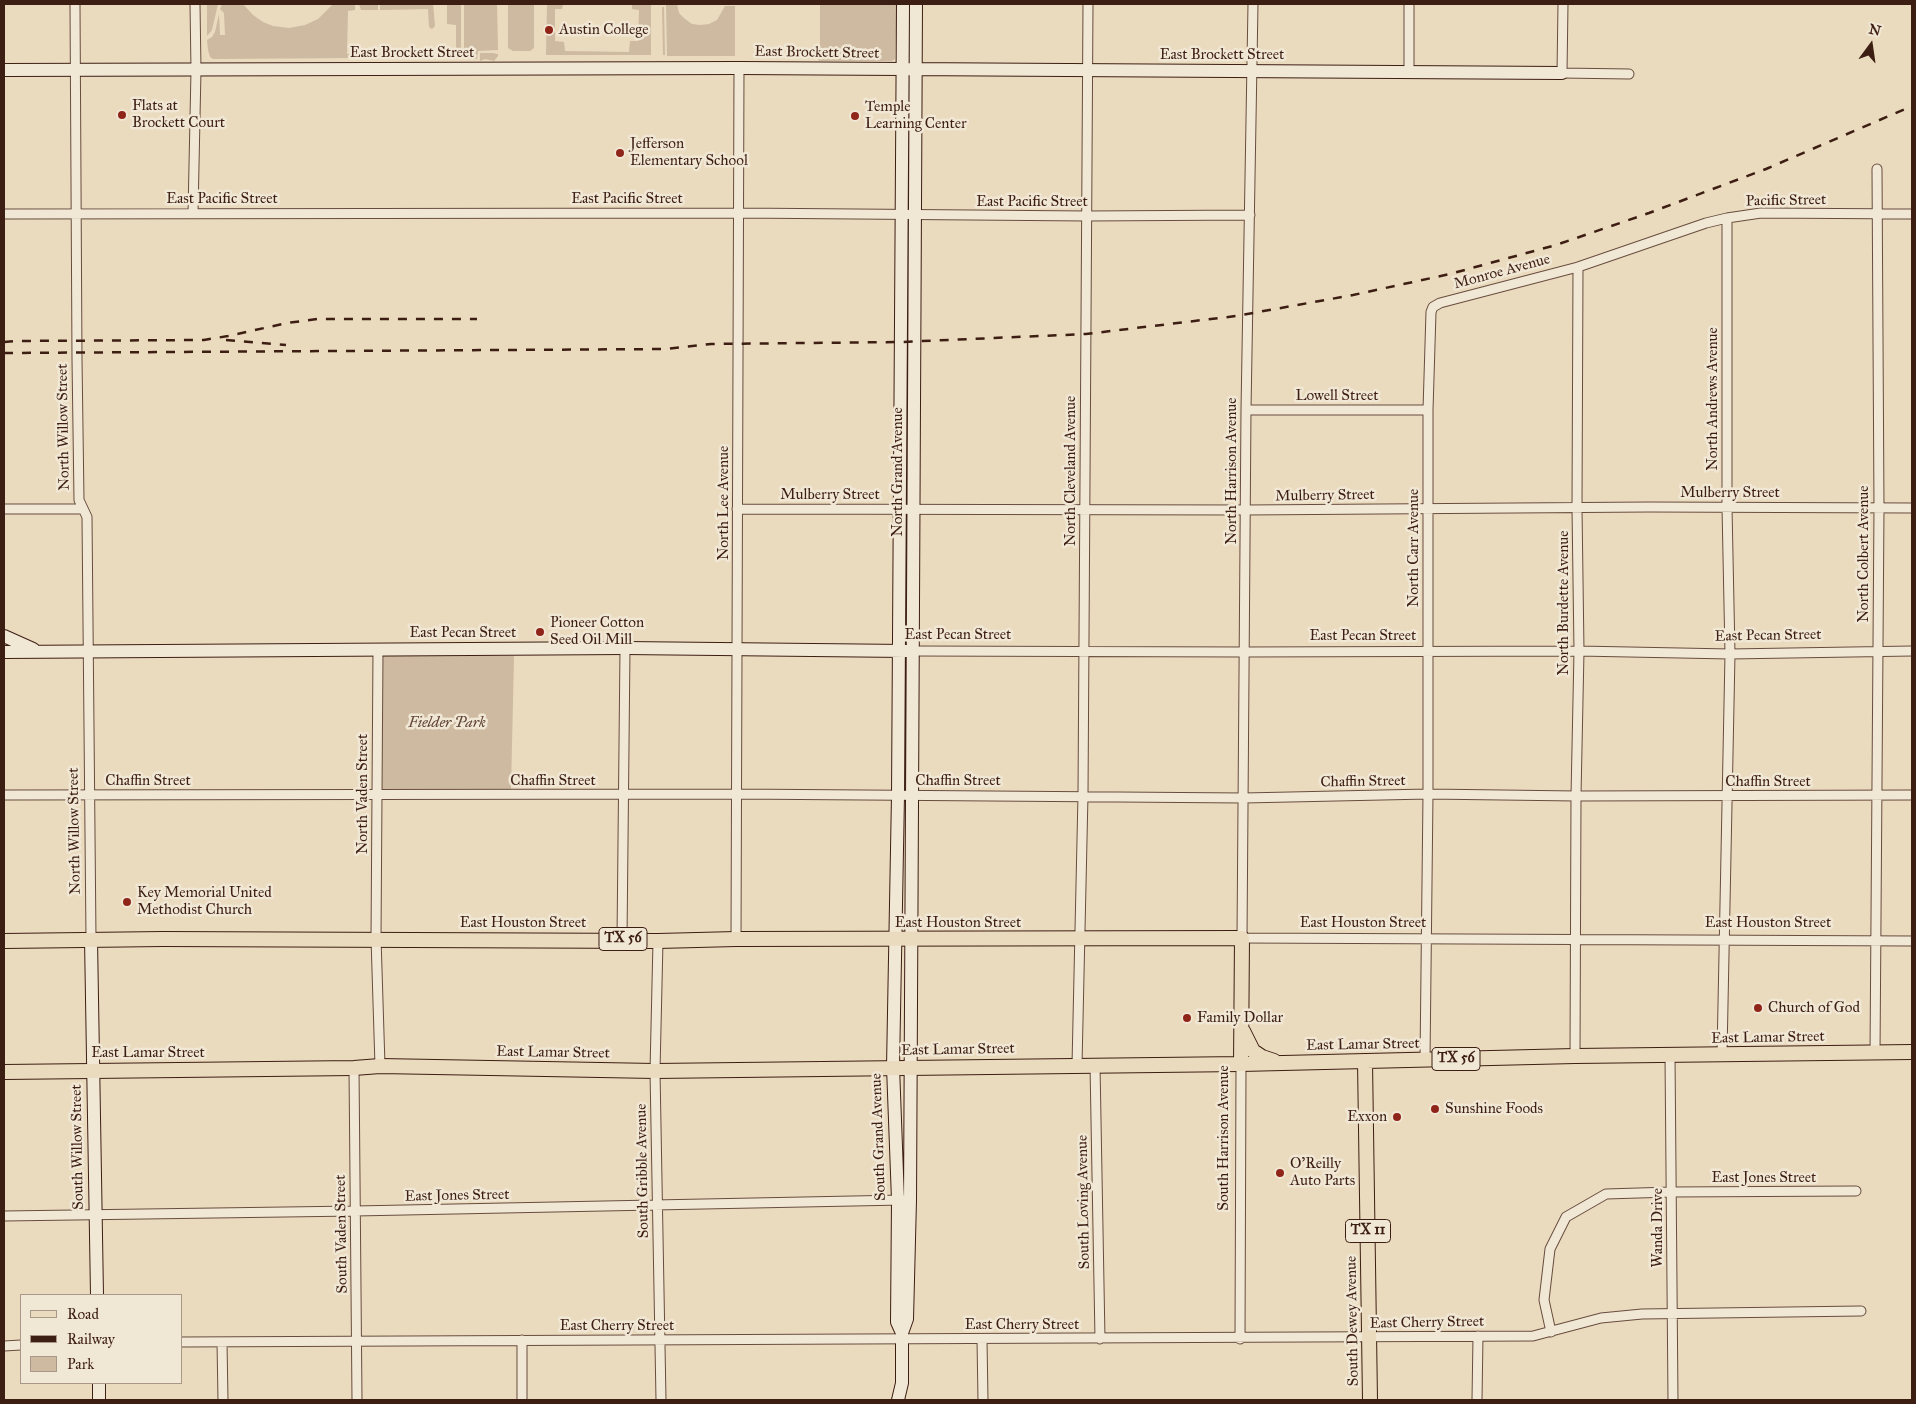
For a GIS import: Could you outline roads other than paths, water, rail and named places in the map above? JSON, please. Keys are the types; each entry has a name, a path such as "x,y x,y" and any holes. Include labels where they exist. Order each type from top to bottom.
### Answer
{"main road":[{"name":"East Houston Street","path":"4,941 376,938 622,939 658,941 736,939 1242,938"},
{"name":"South Harrison Avenue","path":"1241,1064 1242,938"},
{"path":"1241,1028 1253,1051 1262,1057 1282,1063"},
{"name":"East Lamar Street","path":"4,1072 354,1068 380,1066 655,1071 1241,1064 1575,1056 1912,1052"},
{"name":"South Dewey Avenue","path":"1365,1061 1370,1400"}],"street":[{"name":"North Willow Street","path":"75,4 79,500 87,517 91,939"},
{"path":"193,213 196,70 195,4"},
{"name":"North Grand Avenue","path":"903,4 902,70 909,214 914,509 911,940"},
{"name":"North Grand Avenue","path":"896,939 900,508 909,214 916,70 916,4"},
{"name":"North Cleveland Avenue","path":"1077,1065 1083,795 1088,4"},
{"name":"North Harrison Avenue","path":"1242,938 1246,410 1253,4"},
{"path":"1409,4 1409,73"},
{"path":"1562,73 1563,4"},
{"name":"East Brockett Street","path":"4,70 740,68 1630,74"},
{"name":"North Lee Avenue","path":"736,939 740,68"},
{"name":"North Colbert Avenue","path":"1875,1053 1878,508 1877,169"},
{"name":"East Pacific Street","path":"4,214 740,212 1087,216 1250,215"},
{"name":"Pacific Street","path":"1578,267 1706,223 1726,218 1761,213 1912,214"},
{"name":"North Andrews Avenue","path":"1722,1054 1730,654 1727,507 1726,218"},
{"name":"Monroe Avenue","path":"1433,307 1440,303 1578,267"},
{"name":"North Burdette Avenue","path":"1575,1056 1576,796 1579,651 1577,508 1578,267"},
{"name":"North Carr Avenue","path":"1425,1060 1428,794 1428,410 1429,318 1433,307"},
{"name":"Lowell Street","path":"1246,410 1428,410"},
{"name":"Mulberry Street","path":"737,510 900,508 1246,510 1727,507 1912,508"},
{"path":"4,509 83,509"},
{"path":"4,636 39,652"},
{"path":"622,939 625,648"},
{"name":"East Pecan Street","path":"4,652 625,648 1084,652 1579,651 1730,654 1912,652"},
{"name":"North Vaden Street","path":"376,938 378,650"},
{"name":"Chaffin Street","path":"4,795 737,794 1083,795 1244,798 1428,794 1576,796 1912,795"},
{"path":"376,938 380,1066"},
{"name":"East Houston Street","path":"1242,938 1912,941"},
{"name":"South Willow Street","path":"91,939 97,1294"},
{"name":"South Grand Avenue","path":"896,939 893,1067 904,1200 907,1319 902,1336 902,1383 898,1400"},
{"name":"South Grand Avenue","path":"904,1200 910,1097 911,940"},
{"name":"South Gribble Avenue","path":"658,941 655,1071 662,1400"},
{"name":"Wanda Drive","path":"1670,1055 1673,1400"},
{"name":"South Harrison Avenue","path":"1240,1339 1241,1064"},
{"name":"South Loving Avenue","path":"1095,1065 1100,1338"},
{"name":"South Vaden Street","path":"354,1068 357,1400"},
{"path":"894,1097 910,1097"},
{"name":"East Jones Street","path":"1550,1332 1544,1300 1550,1249 1566,1217 1606,1194 1856,1191"},
{"name":"East Jones Street","path":"4,1216 904,1200"},
{"name":"East Cherry Street","path":"182,1342 902,1336 982,1340 1534,1336 1601,1318 1642,1314 1861,1311"},
{"path":"1476,1400 1478,1336"},
{"path":"522,1340 522,1400"},
{"path":"982,1340 983,1400"},
{"path":"222,1342 223,1400"},
{"path":"4,1346 20,1345"},
{"path":"99,1384 99,1400"}],"railway":[{"path":"4,353 666,349 711,344 901,342 1086,334 1236,316 1353,295 1450,274 1556,245 1649,213 1766,169 1912,106"},
{"path":"4,342 204,340 287,323 317,319 477,319"},
{"path":"226,340 286,345"}],"place":[{"name":"Austin College","path":"549,30"},
{"name":"Flats at Brockett Court","path":"122,115"},
{"name":"Temple Learning Center","path":"855,116"},
{"name":"Jefferson Elementary School","path":"620,153"},
{"name":"Pioneer Cotton Seed Oil Mill","path":"540,632"},
{"name":"Key Memorial United Methodist Church","path":"127,902"},
{"name":"Church of God","path":"1758,1008"},
{"name":"Family Dollar","path":"1187,1018"},
{"name":"Sunshine Foods","path":"1435,1109"},
{"name":"Exxon","path":"1397,1117"},
{"name":"O'Reilly Auto Parts","path":"1280,1173"}],"park label":[{"name":"Fielder Park","path":"447,723"}]}
